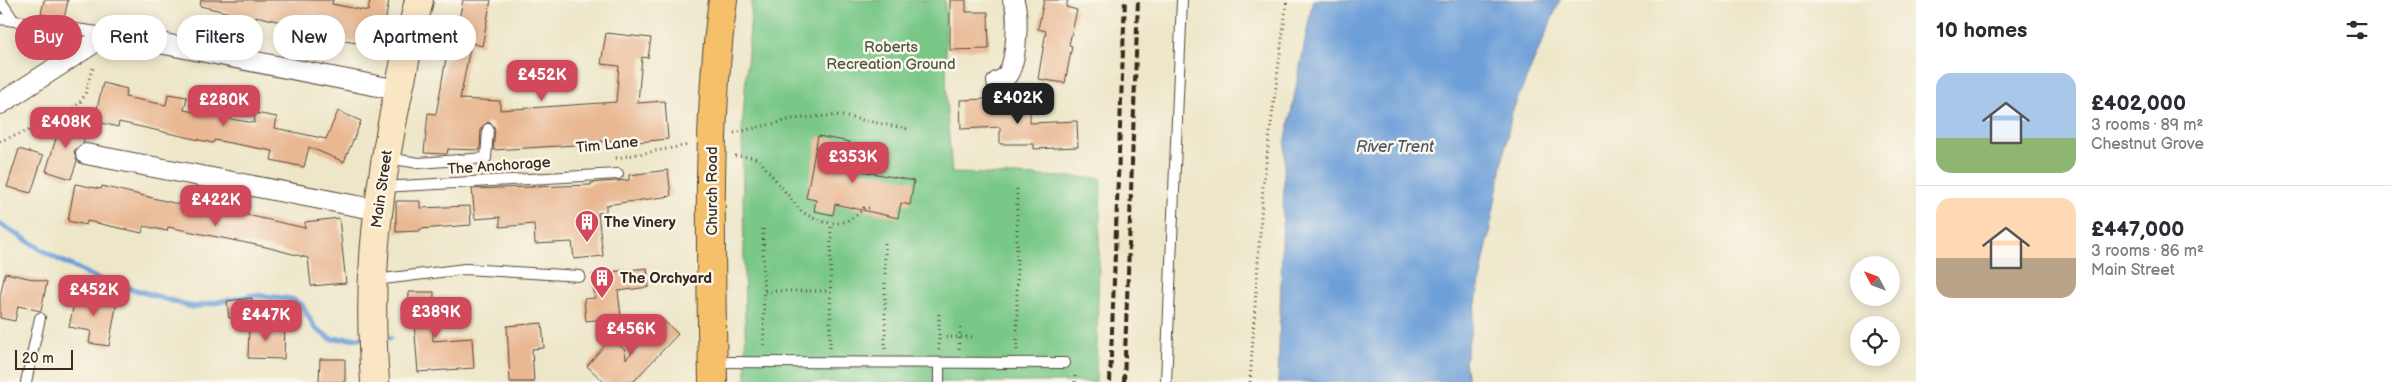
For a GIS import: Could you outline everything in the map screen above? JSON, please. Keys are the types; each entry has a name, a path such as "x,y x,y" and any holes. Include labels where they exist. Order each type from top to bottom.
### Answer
{"main road":[{"name":"Church Road","path":"713,372 712,146 718,37 723,0"}],"street":[{"name":"Main Street","path":"375,382 372,281 380,198 398,90 419,0"},
{"path":"997,82 1006,78 1011,70 1014,56 1017,11 1013,0"},
{"path":"0,104 92,44"},
{"path":"167,44 398,90"},
{"path":"86,154 380,198"}],"lane":[{"path":"0,0 14,21"},
{"path":"1166,382 1182,0"},
{"path":"0,19 92,31"},
{"path":"386,158 419,163 486,158 488,129"},
{"name":"The Anchorage","path":"380,198 618,174"},
{"path":"372,281 465,269 580,276"},
{"path":"26,382 40,318"},
{"path":"713,372 764,362 1065,363"},
{"path":"939,362 939,382"}],"path":[{"path":"1250,382 1263,187 1287,0"},
{"path":"0,141 38,126 77,107 85,95 89,74 97,62"},
{"path":"712,146 759,126 817,115 837,115 908,129"},
{"path":"712,146 759,160 801,211 810,217 831,224 841,224 852,220 864,208 872,208"},
{"name":"Tim Lane","path":"610,159 712,146"},
{"path":"1017,186 1017,363"},
{"path":"830,362 831,224"},
{"path":"763,229 765,291 764,362"},
{"path":"885,240 885,362"},
{"path":"765,291 830,291"},
{"path":"939,313 939,362"},
{"path":"959,363 960,324"},
{"path":"946,336 972,337"}],"green space":[{"name":"Roberts Recreation Ground","path":"752,0 945,0 947,115 952,173 1101,178 1096,382 746,382 742,130"}],"water":[{"name":"River Trent","path":"1313,0 1560,0 1512,112 1465,361 1468,382 1278,382 1285,144"}],"building":[{"path":"44,0 68,0 65,15 41,14"},
{"path":"201,0 333,0 332,4 368,11 370,0 389,0 386,15 355,15 355,43 345,41 345,15 273,15 273,20 263,18 263,15 239,15 200,6"},
{"path":"463,0 491,0 482,46 476,44 476,15 460,15"},
{"path":"950,0 966,0 966,12 988,12 989,49 950,50"},
{"path":"1044,0 1068,0 1066,7 1077,10 1069,45 1072,46 1065,83 1038,79 1046,31 1038,29"},
{"path":"606,33 651,38 648,58 642,57 638,103 665,101 668,139 638,142 638,139 592,142 592,144 493,150 495,129 488,122 481,128 480,150 448,149 447,154 424,153 428,113 436,114 446,60 468,60 460,99 500,101 500,110 616,102 619,66 601,64"},
{"path":"103,83 127,89 125,97 166,105 168,94 187,97 184,110 254,123 255,113 277,117 275,128 326,139 338,111 361,121 344,162 309,147 304,167 271,160 273,151 214,140 213,143 119,122 118,127 94,121"},
{"path":"987,99 988,106 1030,107 1030,123 1077,121 1078,147 1034,149 1034,144 1000,144 1000,127 961,129 960,100"},
{"path":"62,119 88,127 83,143 74,151 77,161 71,179 46,171"},
{"path":"818,136 850,142 846,165 857,167 856,170 914,181 910,205 901,203 898,218 835,204 833,215 814,211 816,200 806,198"},
{"path":"19,149 43,156 31,193 7,187"},
{"path":"668,170 671,196 606,205 606,212 598,213 603,256 574,259 572,242 535,244 534,224 500,227 500,217 475,219 472,189 591,185 591,183 629,180 629,175"},
{"path":"75,184 101,189 102,186 178,204 228,214 229,211 305,228 305,222 339,218 346,283 311,286 308,258 266,247 168,227 167,231 144,226 142,233 87,221 86,225 68,221"},
{"path":"396,201 420,201 420,208 470,206 471,225 396,232"},
{"path":"647,268 649,287 618,291 621,317 586,321 584,299 595,298 592,274"},
{"path":"5,273 47,282 41,311 18,306 15,321 0,318 0,297"},
{"path":"409,292 434,292 433,341 472,338 474,368 418,372 414,323 408,323"},
{"path":"76,293 117,301 109,346 89,343 91,331 69,327"},
{"path":"252,298 254,314 229,318 227,301"},
{"path":"662,319 678,334 633,382 604,382 587,366 611,338 625,350 626,359"},
{"path":"542,323 544,348 532,349 534,382 510,382 507,326"},
{"path":"249,326 285,327 284,359 248,358"},
{"path":"320,359 345,359 345,382 319,382"}],"waterway":[{"path":"0,224 54,257 98,279 193,307 255,295 292,299 302,305 315,328 331,339 364,338"},
{"path":"379,338 390,338"}],"railway":[{"path":"1110,382 1125,0"},
{"path":"1124,382 1138,0"}],"place":[{"name":"The Vinery","path":"587,243"},
{"name":"The Orchyard","path":"602,299"}]}
